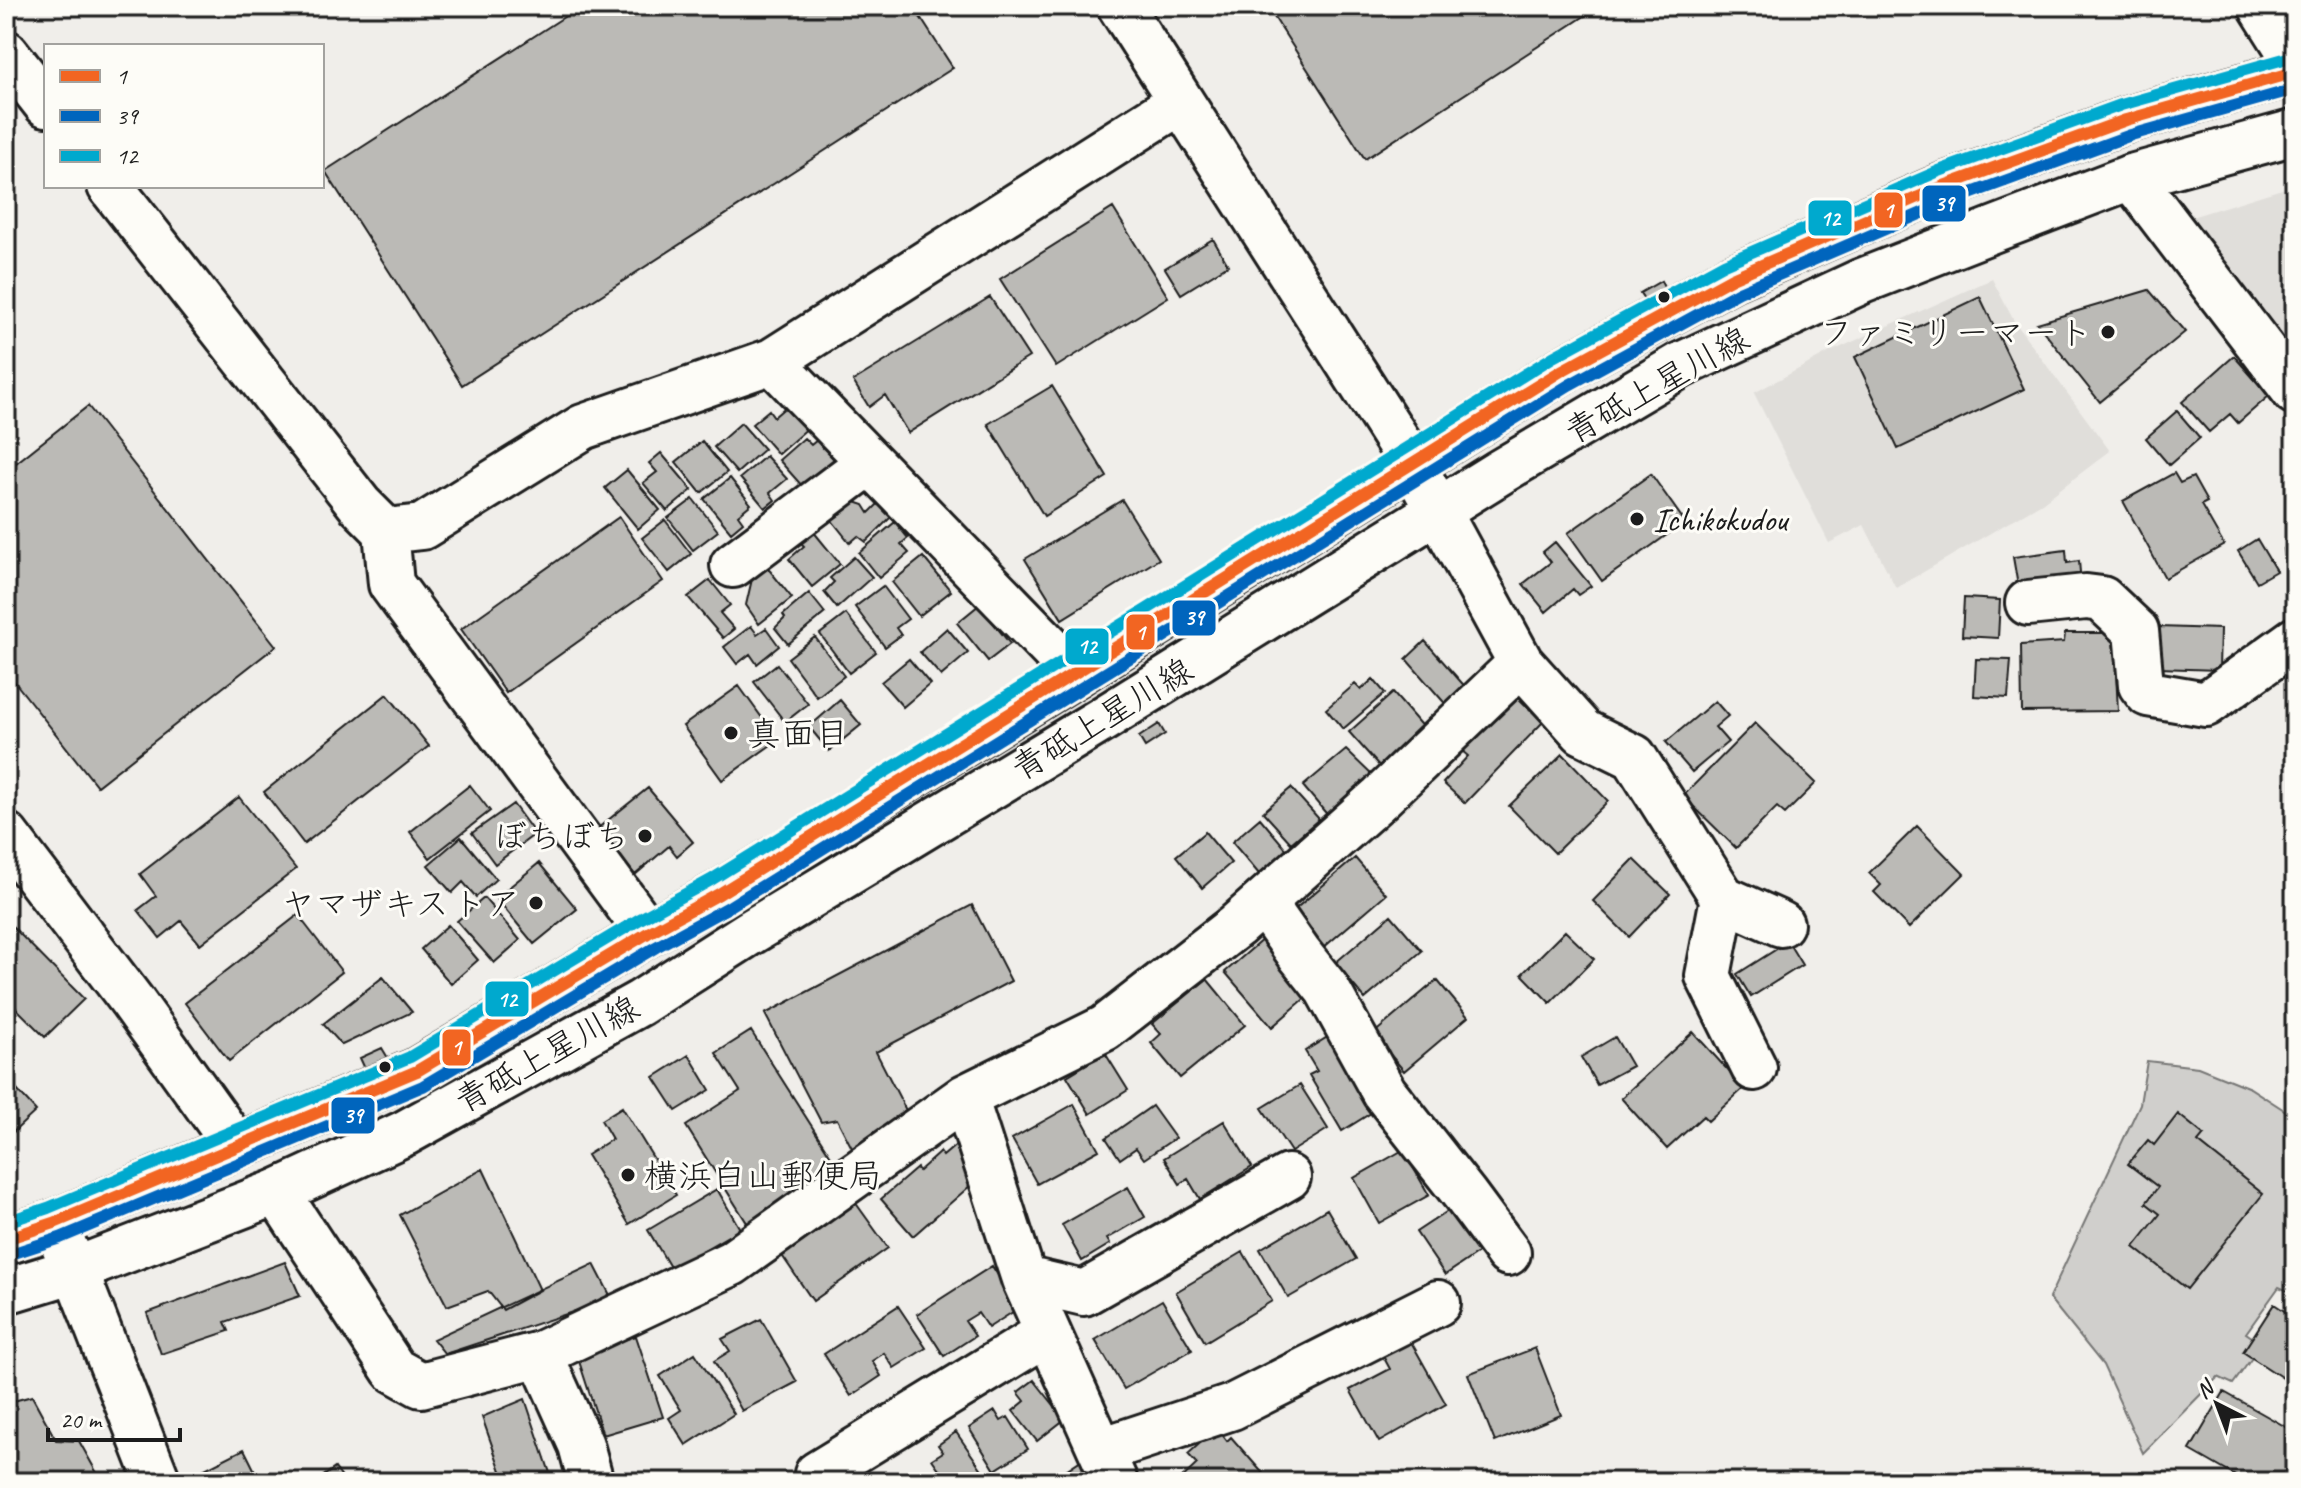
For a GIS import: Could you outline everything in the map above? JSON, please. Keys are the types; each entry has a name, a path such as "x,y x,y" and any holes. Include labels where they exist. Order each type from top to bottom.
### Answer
{"street":[{"path":"1120,6 1412,463 1521,663 1583,732 1634,757 1723,898 1781,924"},
{"path":"2261,6 2295,60"},
{"path":"6,53 44,101"},
{"name":"青砥上星川線","path":"6,1239 54,1223 417,1071 732,886 1561,371 1732,278 1944,186 2126,120 2295,72"},
{"path":"386,531 422,527 583,427 772,361 1180,102"},
{"name":"青砥上星川線","path":"6,1291 75,1270 277,1192 405,1133 640,1003 1439,510 1681,365 1862,281 2131,177 2295,132"},
{"path":"2131,177 2295,392"},
{"path":"112,188 360,505 386,531 391,584 648,933"},
{"path":"772,361 1076,674"},
{"path":"733,565 870,462"},
{"path":"2028,603 2086,597 2102,599 2136,631 2141,685 2148,694 2206,704 2295,640"},
{"path":"277,1192 394,1370 421,1385 540,1354 732,1263 965,1097 1105,1028 1236,926 1381,797 1521,663"},
{"path":"6,835 132,1001 236,1146"},
{"path":"1723,898 1708,976 1754,1068"},
{"path":"1263,902 1327,989 1384,1092 1508,1253"},
{"path":"965,1097 1024,1279 1109,1466 1438,1303"},
{"path":"1024,1279 1084,1293 1288,1177"},
{"path":"54,1223 158,1482"},
{"path":"817,1474 1047,1333"},
{"path":"540,1354 581,1445 591,1482"}],"shaded area":[{"path":"2295,185 2295,360 2185,219"},
{"path":"1992,279 2014,321 2110,451 2042,503 1896,588 1864,525 1829,543 1754,393 1830,352"},
{"path":"2147,1061 2198,1067 2250,1088 2295,1117 2295,1294 2279,1287 2246,1333 2262,1344 2233,1384 2218,1377 2143,1453 2103,1365 2049,1298 2140,1104"}],"building":[{"path":"581,6 913,6 953,68 462,385 325,171"},
{"path":"1267,6 1600,6 1365,159"},
{"path":"1113,208 1168,297 1056,367 1000,279"},
{"path":"1213,239 1228,265 1181,294 1165,268"},
{"path":"1661,281 1666,292 1646,302 1640,293"},
{"path":"2149,290 2185,332 2100,402 2037,323"},
{"path":"990,297 1029,357 908,433 885,395 869,407 853,381"},
{"path":"1980,297 2024,389 1898,449 1855,357"},
{"path":"2234,356 2269,396 2238,423 2230,414 2209,432 2182,402"},
{"path":"1052,386 1107,477 1044,516 988,424"},
{"path":"789,404 809,427 778,454 752,424 769,410 774,417"},
{"path":"88,406 276,646 97,786 6,671 6,471"},
{"path":"2177,411 2200,438 2169,465 2146,438"},
{"path":"741,423 764,449 737,473 714,447"},
{"path":"804,438 811,445 817,440 834,459 803,487 779,460"},
{"path":"702,441 727,472 701,493 676,462"},
{"path":"661,453 692,490 667,511 643,483 657,472 649,463"},
{"path":"766,456 787,479 770,493 775,500 765,508 740,478"},
{"path":"627,470 660,510 638,529 605,488"},
{"path":"2174,473 2180,483 2193,477 2207,502 2201,505 2224,545 2165,578 2123,501"},
{"path":"1651,474 1685,522 1602,581 1568,533"},
{"path":"730,478 751,504 738,515 743,522 731,532 704,499"},
{"path":"693,499 718,531 693,550 668,518"},
{"path":"1122,500 1159,559 1062,619 1025,559"},
{"path":"852,501 864,505 869,513 878,504 891,517 866,542 858,536 850,543 830,518"},
{"path":"619,517 663,581 506,693 461,629"},
{"path":"665,520 691,554 669,572 642,538"},
{"path":"895,522 908,538 901,544 909,553 879,578 859,553"},
{"path":"813,531 840,564 812,587 789,559 804,546 800,542"},
{"path":"2257,539 2276,571 2257,582 2238,551"},
{"path":"1555,542 1591,586 1578,595 1573,589 1546,612 1523,584 1551,562 1543,552"},
{"path":"2295,548 2295,576 2288,577 2284,549"},
{"path":"2066,550 2067,563 2079,561 2081,584 2019,592 2013,557"},
{"path":"854,557 872,577 837,608 824,592 834,582 830,578"},
{"path":"923,557 951,591 919,616 892,582"},
{"path":"767,567 792,598 759,624 746,605 752,579"},
{"path":"710,580 730,605 720,613 734,629 723,638 688,597"},
{"path":"883,586 908,619 896,628 901,635 885,647 855,607"},
{"path":"809,593 825,613 788,644 775,628 785,618 783,615"},
{"path":"1964,598 2000,600 1998,638 1962,636"},
{"path":"979,605 1010,644 988,661 957,623"},
{"path":"846,614 876,652 849,673 820,634"},
{"path":"751,626 757,634 766,628 779,646 757,664 750,654 737,664 724,647"},
{"path":"2159,627 2220,629 2219,670 2158,668"},
{"path":"947,628 968,653 941,676 920,652"},
{"path":"2065,633 2114,633 2118,711 2022,712 2021,645 2064,642"},
{"path":"815,637 844,676 817,697 788,658"},
{"path":"1425,641 1468,690 1449,708 1406,659"},
{"path":"909,659 930,684 903,707 881,682"},
{"path":"1976,659 2011,660 2008,698 1974,696"},
{"path":"777,664 808,704 785,722 754,682"},
{"path":"1373,679 1385,693 1343,729 1326,709 1355,684 1361,690"},
{"name":"真面目","path":"739,686 778,740 722,780 683,726"},
{"path":"1393,693 1426,731 1382,769 1349,732"},
{"path":"387,694 429,746 304,844 264,792"},
{"path":"1515,695 1543,722 1465,803 1443,783 1468,756 1462,751"},
{"path":"840,700 861,725 829,751 809,727"},
{"path":"1715,701 1728,716 1715,727 1728,742 1692,772 1666,742"},
{"path":"1755,723 1816,783 1785,814 1777,807 1736,848 1683,796"},
{"path":"1159,724 1165,734 1145,747 1139,737"},
{"path":"1346,750 1375,778 1330,818 1303,786"},
{"path":"1563,754 1608,801 1555,853 1509,806"},
{"path":"470,785 490,811 430,858 410,832"},
{"name":"ぼちぼち","path":"648,788 693,842 677,856 669,846 635,875 597,829"},
{"path":"1291,788 1319,819 1291,843 1263,812"},
{"path":"239,797 296,869 200,944 181,921 160,938 138,910 156,896 140,874"},
{"path":"513,804 535,834 495,864 472,833"},
{"path":"1260,818 1287,850 1259,874 1232,842"},
{"path":"1917,826 1964,874 1909,928 1874,892 1881,885 1869,873"},
{"path":"1205,832 1231,863 1202,888 1176,856"},
{"path":"461,837 496,879 476,897 463,882 452,893 428,865"},
{"path":"1355,858 1386,894 1323,948 1293,911"},
{"path":"1634,859 1670,894 1629,937 1593,901"},
{"name":"ヤマザキストア","path":"539,863 577,909 534,944 496,898"},
{"path":"484,898 520,940 494,963 457,921"},
{"path":"972,905 1011,981 876,1052 912,1122 854,1152 837,1119 821,1122 765,1014"},
{"path":"298,915 342,972 229,1061 185,1003"},
{"path":"1391,915 1422,951 1365,999 1335,963"},
{"path":"6,920 84,999 45,1037 6,998"},
{"path":"448,925 478,960 451,984 421,949"},
{"path":"1565,931 1594,959 1550,1003 1522,974"},
{"path":"1263,939 1310,994 1272,1027 1225,972"},
{"path":"1788,942 1802,965 1751,997 1737,974"},
{"path":"383,977 412,1012 342,1045 323,1024"},
{"path":"1207,979 1245,1025 1180,1078 1151,1043 1161,1034 1152,1024"},
{"path":"1437,980 1468,1017 1404,1071 1373,1034"},
{"path":"751,1031 839,1169 749,1226 686,1126 740,1091 716,1053"},
{"path":"1693,1032 1744,1088 1708,1121 1703,1116 1667,1149 1621,1098"},
{"path":"1334,1033 1379,1108 1342,1131 1309,1075 1317,1071 1305,1051"},
{"path":"1615,1037 1632,1066 1597,1085 1581,1057"},
{"path":"382,1048 388,1058 365,1069 360,1058"},
{"path":"1105,1053 1128,1090 1090,1114 1067,1076"},
{"path":"689,1055 710,1090 676,1111 654,1077"},
{"path":"6,1078 36,1111 6,1139"},
{"path":"1300,1085 1328,1129 1291,1152 1262,1108"},
{"path":"1074,1104 1099,1150 1037,1184 1012,1139"},
{"path":"1152,1106 1175,1138 1144,1159 1136,1148 1120,1159 1106,1138"},
{"path":"622,1107 676,1195 629,1224 587,1155 612,1139 601,1120"},
{"path":"2178,1114 2204,1135 2198,1142 2263,1194 2187,1289 2134,1247 2160,1214 2146,1203 2158,1187 2128,1164 2148,1140 2154,1145"},
{"path":"1224,1121 1252,1167 1200,1199 1188,1179 1180,1184 1164,1158"},
{"path":"956,1145 978,1170 967,1180 971,1185 913,1236 881,1199 917,1168 919,1171 940,1152 943,1156"},
{"path":"1403,1150 1429,1195 1379,1223 1354,1178"},
{"path":"483,1169 540,1290 503,1310 488,1291 447,1306 400,1215"},
{"path":"1128,1187 1145,1217 1107,1239 1110,1244 1082,1261 1062,1225"},
{"path":"717,1189 740,1229 671,1269 648,1230"},
{"path":"855,1202 888,1248 813,1301 781,1254"},
{"path":"1457,1205 1485,1248 1445,1275 1416,1232"},
{"path":"1327,1209 1356,1259 1288,1298 1260,1249"},
{"path":"1243,1252 1272,1301 1205,1342 1176,1292"},
{"path":"285,1262 300,1296 225,1322 229,1331 161,1354 147,1313"},
{"path":"594,1264 612,1299 445,1354 433,1339"},
{"path":"992,1266 1019,1308 988,1328 978,1313 965,1321 975,1336 944,1356 917,1314"},
{"path":"1162,1300 1192,1350 1124,1389 1095,1340"},
{"path":"2274,1304 2295,1318 2295,1386 2243,1352"},
{"path":"898,1306 926,1348 894,1368 884,1353 872,1361 881,1376 851,1396 824,1354"},
{"path":"761,1319 797,1382 742,1411 714,1361 730,1351 722,1339"},
{"path":"636,1336 663,1417 603,1435 577,1355"},
{"path":"1410,1340 1446,1404 1379,1442 1350,1390 1390,1369 1383,1356"},
{"path":"1535,1348 1561,1415 1495,1442 1468,1374"},
{"path":"695,1353 734,1414 686,1445 669,1418 681,1410 660,1376"},
{"path":"1034,1380 1065,1419 1037,1441 1013,1411 1025,1401 1018,1392"},
{"path":"2224,1392 2295,1432 2295,1482 2246,1482 2190,1450"},
{"path":"32,1396 56,1440 79,1441 102,1482 6,1482 6,1403"},
{"path":"525,1399 553,1482 505,1482 482,1417"},
{"path":"995,1411 1001,1421 1008,1417 1028,1449 995,1470 969,1428"},
{"path":"1217,1428 1227,1441 1231,1437 1266,1477 1260,1482 1178,1482 1197,1464 1188,1454"},
{"path":"956,1432 987,1477 979,1482 948,1482 932,1459 943,1452 938,1445"},
{"path":"244,1449 259,1479 252,1482 194,1482 191,1476"},
{"path":"1084,1458 1100,1482 1048,1482"},
{"path":"335,1468 345,1482 315,1482"},
{"path":"484,1471 489,1482 460,1482"}],"transit line":[{"name":"12","path":"6,1222 48,1208 410,1057 711,880 1553,357 1724,264 1939,171 2121,105 2291,57"},
{"name":"1","path":"6,1239 54,1223 417,1071 719,894 1561,371 1732,278 1944,186 2126,120 2295,72"},
{"name":"39","path":"11,1254 60,1238 423,1086 727,908 1569,385 1739,292 1950,201 2131,135 2295,89"}],"place":[{"name":"ファミリーマート","path":"2108,332"},
{"name":"Ichikokudou","path":"1637,519"},
{"name":"真面目","path":"731,733"},
{"name":"ぼちぼち","path":"645,836"},
{"name":"ヤマザキストア","path":"536,903"},
{"name":"横浜白山郵便局","path":"628,1175"}]}
